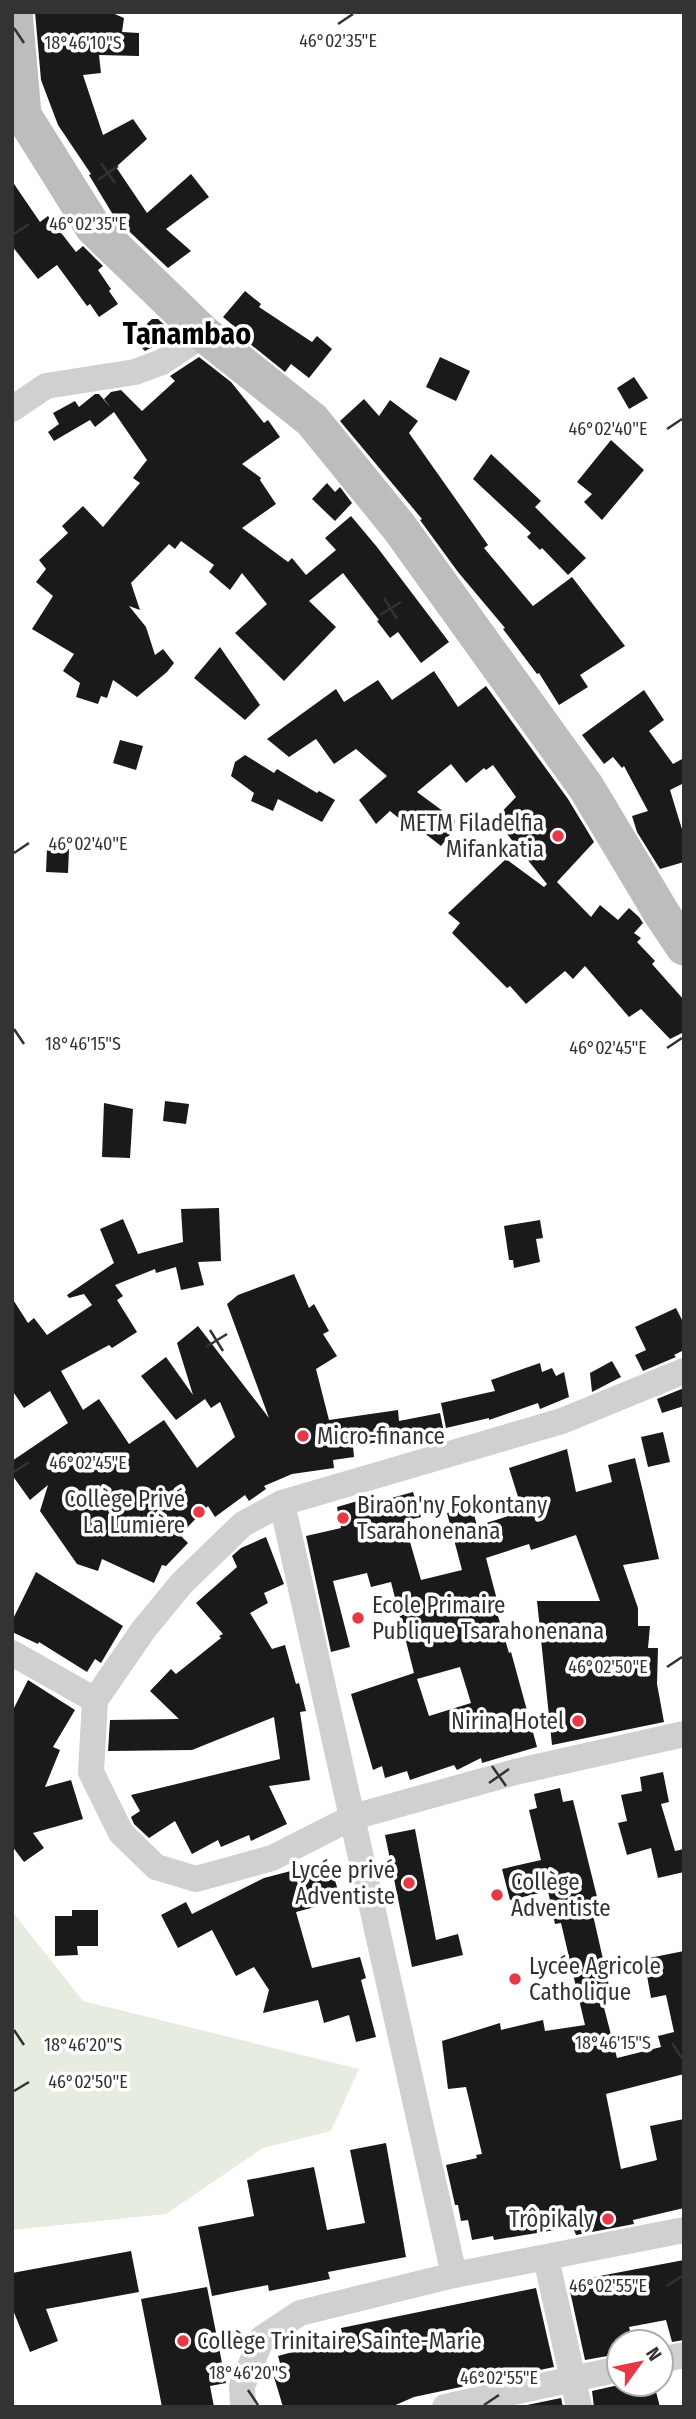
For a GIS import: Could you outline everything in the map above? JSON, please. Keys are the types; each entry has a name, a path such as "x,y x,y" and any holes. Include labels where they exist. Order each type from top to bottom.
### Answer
{"main road":[{"path":"14,12 23,115 93,227 204,334 312,420 399,527 586,787 684,947"}],"street":[{"path":"12,409 46,386 135,372 162,362 204,334"},
{"path":"684,1371 562,1421 282,1503 243,1524 182,1583 144,1629 96,1700 91,1772 121,1833 156,1867 196,1879 272,1858 353,1817 514,1772 684,1734"},
{"path":"282,1503 454,2275"},
{"path":"12,1653 96,1700"},
{"path":"243,2407 242,2386 262,2338 300,2313 454,2275 684,2230"},
{"path":"546,2258 579,2407"},
{"path":"446,2407 605,2372"}],"shaded area":[{"path":"12,1911 83,2001 359,2069 331,2131 263,2148 166,2214 12,2230"}],"building":[{"path":"35,12 110,12 124,18 122,32 139,33 139,56 99,55 101,73 83,75 103,135 133,119 147,139 116,167 147,213 191,174 209,197 166,229 191,251 168,268 115,218 89,175 91,174 58,125 41,80"},
{"path":"12,181 40,222 48,216 76,252 83,246 103,266 98,270 118,304 99,317 90,304 87,306 57,265 38,279 12,246"},
{"path":"245,291 261,304 259,307 312,342 317,336 332,349 309,378 291,364 285,372 249,343 249,339 223,317"},
{"path":"152,319 158,319 175,335 145,351 132,338"},
{"path":"199,357 231,382 264,423 268,420 280,437 242,464 261,478 276,504 242,528 288,562 292,558 306,575 336,550 325,538 351,516 449,642 421,663 398,632 390,638 343,573 309,601 336,627 284,681 235,633 267,604 242,573 230,590 209,572 214,565 181,541 175,549 169,544 131,583 140,610 129,606 146,627 155,655 163,649 174,663 137,697 113,680 107,698 101,696 98,704 76,697 80,683 63,671 74,654 32,629 53,596 36,582 46,569 39,560 68,533 62,526 83,506 103,527 140,483 133,478 147,460 114,412 95,427 90,420 54,441 48,432 59,424 53,413 75,401 79,407 95,394 99,394 111,408 104,399 111,392 121,390 142,411 175,381 170,376"},
{"path":"440,357 470,371 456,401 426,387"},
{"path":"634,377 648,398 629,409 617,388"},
{"path":"364,399 379,416 390,400 418,421 409,433 488,545 484,548 533,606 572,577 625,646 580,675 588,687 559,705 539,673 537,674 503,629 505,628 458,572 420,520 422,519 340,421"},
{"path":"611,440 644,470 602,520 584,502 592,494 577,482"},
{"path":"491,454 541,501 535,507 586,558 568,575 542,548 540,550 527,537 531,533 473,479"},
{"path":"327,483 335,492 340,487 352,503 335,521 312,499"},
{"path":"220,647 260,705 245,720 194,678"},
{"path":"434,671 458,707 486,686 568,799 594,842 557,882 591,917 600,905 618,920 629,908 639,917 643,923 634,933 641,938 637,942 655,961 652,964 684,1000 684,1032 670,1039 641,1009 629,1017 585,966 573,979 565,971 526,1004 452,933 460,923 448,913 506,859 544,887 547,884 495,819 516,797 493,765 486,770 484,768 466,783 451,764 417,792 455,820 455,828 441,846 414,825 411,828 390,811 376,824 359,800 387,776 356,749 334,764 316,739 289,757 267,739 336,689 344,702 378,680 392,700"},
{"path":"644,690 664,720 649,731 673,764 684,758 684,783 670,790 684,836 684,862 660,869 637,832 632,816 648,811 624,766 622,768 613,757 604,764 582,735"},
{"path":"120,740 143,746 136,770 113,763"},
{"path":"245,755 274,773 277,769 317,793 319,791 335,800 322,822 278,799 273,811 251,801 254,793 231,776 235,762"},
{"path":"47,848 69,849 68,873 46,872"},
{"path":"165,1101 189,1104 186,1124 163,1121"},
{"path":"104,1103 133,1109 130,1158 102,1157"},
{"path":"219,1208 221,1261 198,1262 204,1285 181,1290 176,1267 156,1273 155,1269 115,1285 123,1296 117,1300 137,1332 112,1348 109,1345 61,1371 83,1410 99,1399 129,1444 164,1420 197,1468 235,1437 220,1402 211,1408 205,1399 176,1420 141,1376 166,1357 193,1395 177,1343 198,1326 269,1418 227,1304 238,1295 294,1274 309,1308 314,1304 329,1331 323,1334 337,1356 316,1369 329,1420 398,1410 399,1421 440,1413 444,1432 353,1446 354,1457 333,1460 334,1468 292,1474 264,1486 266,1489 249,1501 245,1495 215,1517 208,1506 180,1535 188,1543 166,1566 162,1565 154,1583 102,1559 98,1571 77,1564 40,1511 48,1485 30,1500 12,1475 12,1461 68,1423 50,1391 24,1408 12,1390 12,1298 28,1323 34,1318 47,1335 92,1305 84,1294 69,1298 67,1295 114,1263 100,1229 123,1219 138,1254 183,1242 181,1209"},
{"path":"540,1220 543,1238 536,1239 540,1262 514,1268 513,1260 509,1260 504,1226"},
{"path":"676,1308 684,1324 684,1350 674,1355 676,1357 643,1371 635,1355 646,1350 635,1327"},
{"path":"612,1361 621,1377 592,1392 590,1373"},
{"path":"540,1363 542,1372 552,1368 556,1376 564,1372 569,1397 540,1409 538,1403 489,1420 446,1428 441,1403 495,1391 491,1380"},
{"path":"684,1388 684,1406 662,1413 657,1399"},
{"path":"663,1432 670,1462 648,1467 641,1437"},
{"path":"567,1449 576,1492 612,1482 608,1465 635,1458 659,1559 623,1565 638,1608 638,1626 650,1626 648,1648 658,1648 657,1684 664,1722 552,1745 537,1601 600,1601 576,1535 531,1550 529,1544 486,1558 501,1615 498,1616 509,1653 511,1652 537,1747 482,1763 481,1758 457,1770 454,1765 410,1780 407,1771 385,1778 382,1766 373,1770 351,1694 414,1673 391,1582 371,1587 367,1573 333,1581 350,1647 331,1652 306,1536 341,1528 337,1507 361,1500 363,1506 413,1492 421,1517 404,1521 421,1580 462,1570 447,1513 472,1507 477,1526 518,1513 514,1501 519,1500 509,1468","holes":["460,1667 471,1703 429,1716 417,1679"]},
{"path":"266,1537 284,1584 264,1593 268,1603 250,1613 272,1649 285,1645 296,1684 299,1683 306,1711 300,1712 310,1780 269,1786 287,1824 251,1841 249,1835 221,1847 218,1840 192,1854 175,1821 149,1838 134,1824 131,1817 140,1811 131,1795 280,1759 274,1717 192,1750 108,1751 110,1720 179,1719 150,1691 171,1669 176,1674 221,1638 219,1636 223,1634 196,1603 237,1567 232,1556 241,1548"},
{"path":"36,1572 123,1626 101,1663 95,1659 87,1672 39,1642 38,1644 12,1632 12,1621"},
{"path":"28,1680 75,1710 53,1747 60,1750 45,1787 71,1780 83,1819 33,1833 44,1848 24,1862 12,1846 12,1712"},
{"path":"663,1772 669,1802 661,1804 675,1851 684,1849 684,1872 658,1878 651,1848 627,1855 618,1823 627,1821 621,1795 642,1791 640,1777"},
{"path":"560,1788 563,1802 573,1800 601,1913 593,1915 610,1990 600,1992 617,2058 661,2047 658,2036 674,2032 666,1995 651,1998 644,1959 684,1951 684,2074 606,2094 621,2169 657,2160 650,2126 684,2119 684,2208 633,2220 634,2224 576,2235 573,2227 494,2240 493,2236 472,2240 468,2220 461,2221 458,2205 455,2205 446,2165 477,2158 476,2155 482,2154 466,2087 448,2089 442,2041 500,2023 501,2030 543,2020 545,2031 585,2025 561,1923 555,1924 548,1891 510,1900 502,1869 541,1860 529,1810 537,1808 534,1794"},
{"path":"415,1829 436,1940 458,1934 463,1955 412,1967 385,1835"},
{"path":"329,1861 341,1900 296,1912 312,1968 360,1957 366,1978 361,1980 376,2037 356,2042 349,2015 324,2023 318,2000 263,2013 269,1990 254,1967 236,1976 212,1930 178,1948 161,1915 186,1902 192,1914 264,1878"},
{"path":"72,1910 98,1910 98,1946 77,1946 78,1955 55,1956 55,1916 72,1916"},
{"path":"386,2143 406,2257 328,2272 330,2279 269,2291 268,2285 212,2296 198,2227 254,2216 247,2180 314,2167 327,2230 365,2223 350,2150"},
{"path":"131,2251 139,2292 46,2309 58,2341 30,2352 13,2310 12,2273"},
{"path":"684,2260 684,2340 675,2342 675,2328 668,2328 666,2320 629,2328 605,2328 605,2356 585,2360 568,2282"},
{"name":"Collège Trinitaire Sainte-Marie","path":"207,2287 226,2383 210,2386 214,2407 162,2407 141,2299"},
{"path":"536,2288 554,2367 414,2397 391,2407 283,2407 274,2377 283,2374 278,2356 343,2338 341,2328"},
{"path":"605,2388 605,2398 658,2398 660,2407 594,2407 592,2391"},
{"path":"561,2398 563,2407 527,2405"}],"place":[{"name":"METM Filadelfia Mifankatia","path":"558,836"},
{"name":"Micro-finance","path":"303,1436"},
{"name":"Collège Privé La Lumière","path":"199,1512"},
{"name":"Biraon'ny Fokontany Tsarahonenana","path":"343,1518"},
{"name":"Ecole Primaire Publique Tsarahonenana","path":"358,1618"},
{"name":"Nirina Hotel","path":"578,1721"},
{"name":"Lycée privé Adventiste","path":"409,1883"},
{"name":"Collège Adventiste","path":"497,1895"},
{"name":"Lycée Agricole Catholique","path":"515,1979"},
{"name":"Trôpikaly","path":"608,2219"},
{"name":"Collège Trinitaire Sainte-Marie","path":"183,2341"}],"district":[{"name":"Tanambao","path":"187,334"}]}
